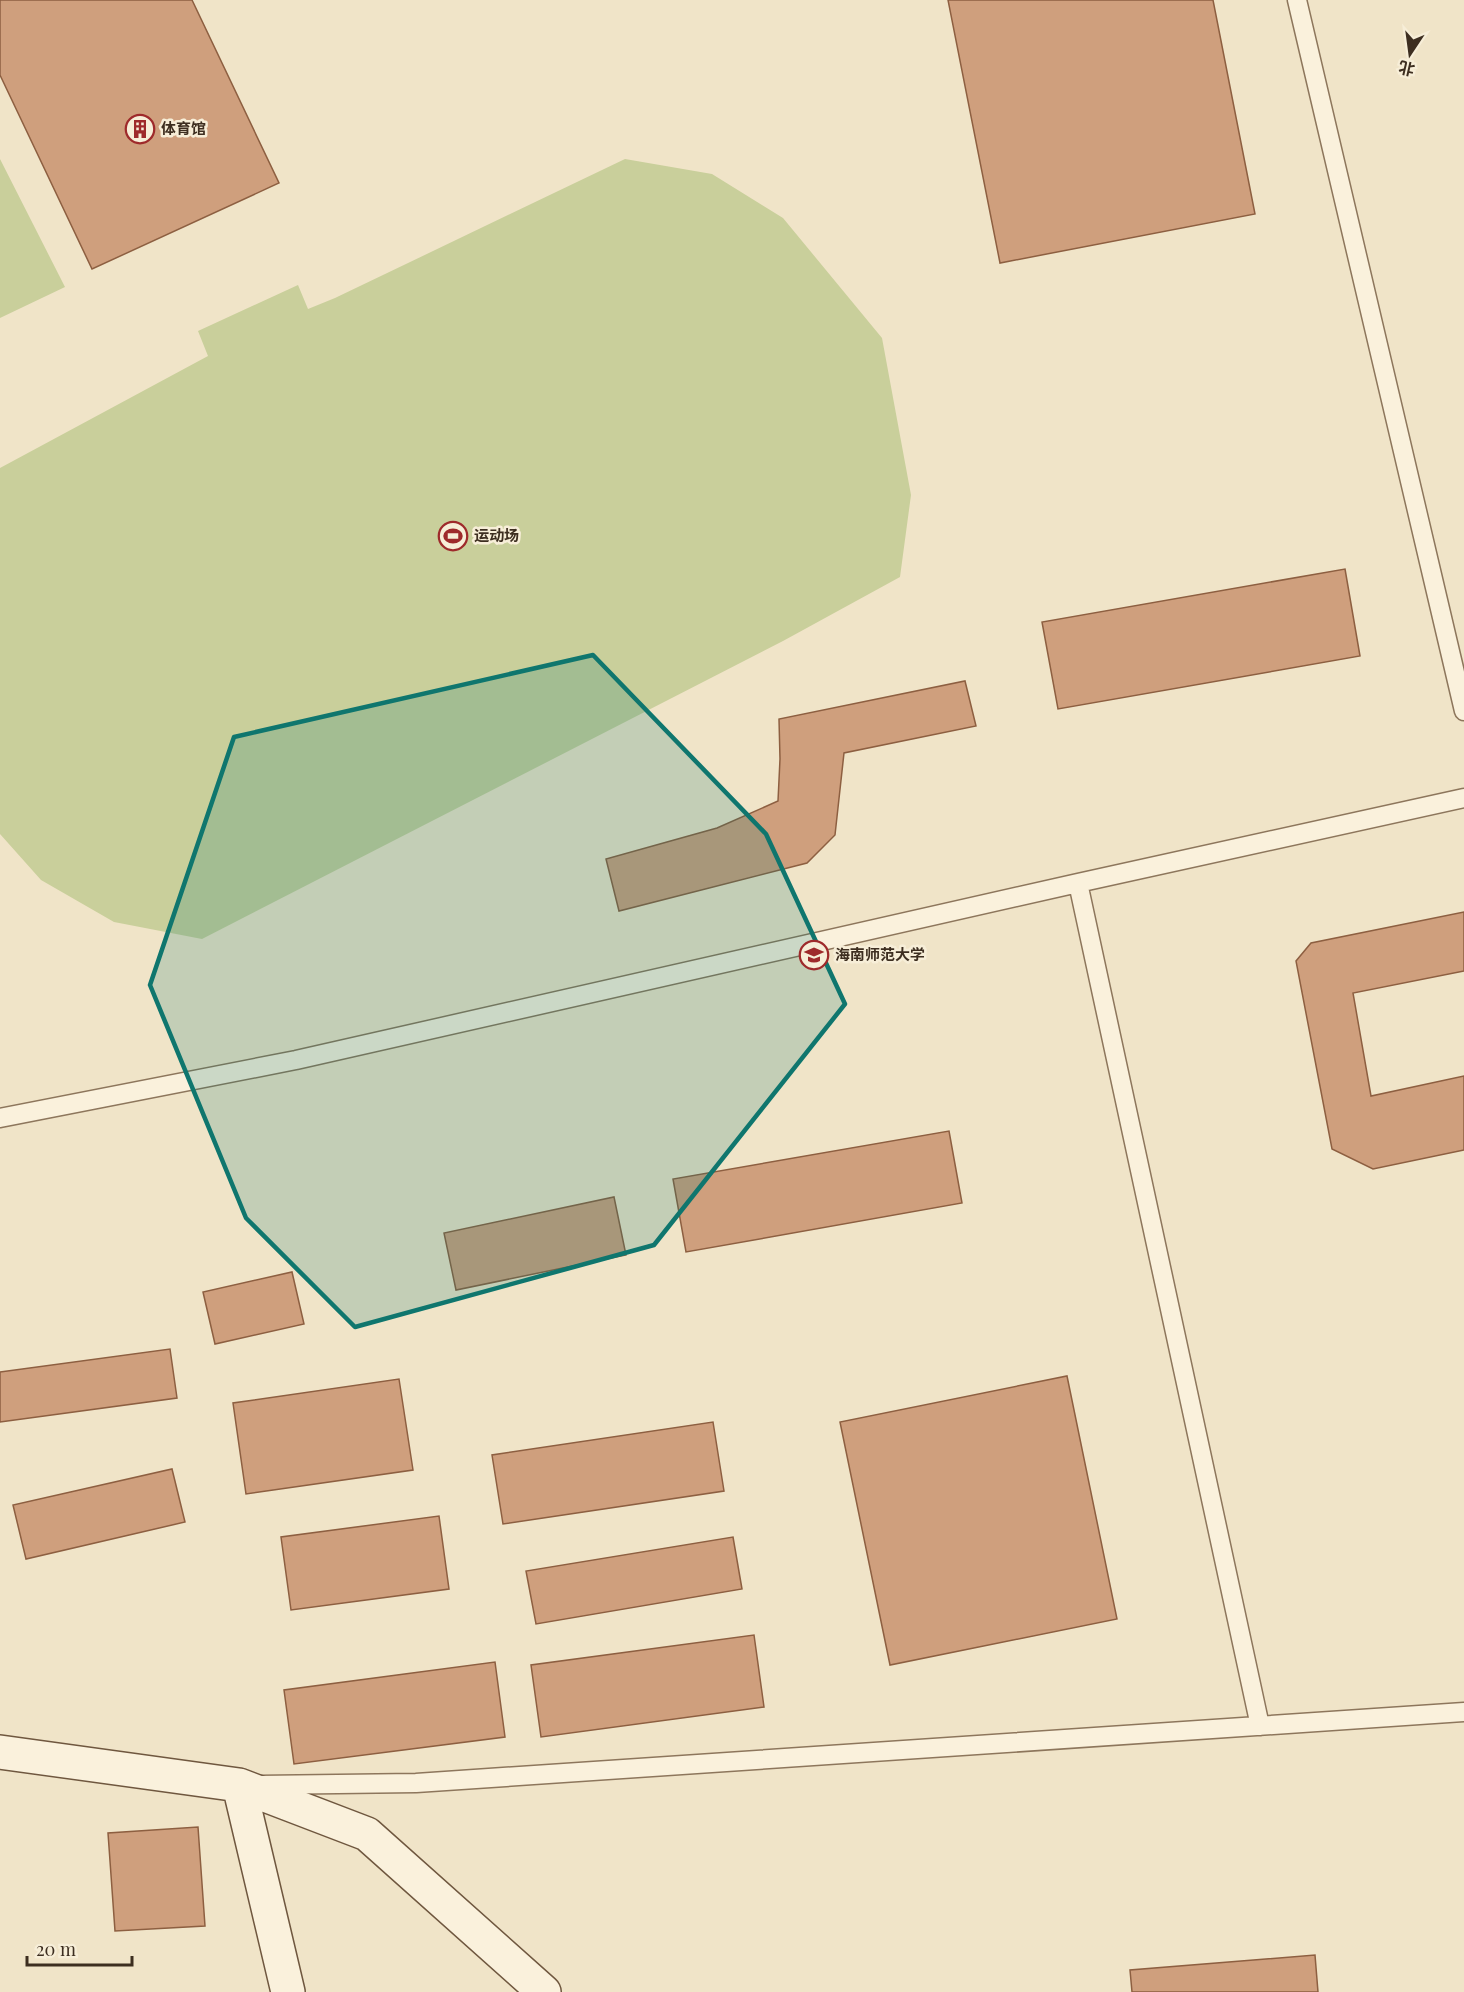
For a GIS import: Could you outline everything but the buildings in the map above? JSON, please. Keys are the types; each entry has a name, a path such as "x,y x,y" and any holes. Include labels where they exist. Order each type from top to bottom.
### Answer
{"street":[{"path":"0,1752 239,1785 367,1834 544,1992"},
{"path":"239,1785 288,1992"}],"lane":[{"path":"1297,0 1464,711"},
{"path":"0,1118 296,1060 1464,798"},
{"path":"1078,883 1260,1726"},
{"path":"239,1785 416,1783 1464,1712"}],"highlighted area":[{"path":"593,655 766,834 845,1004 654,1245 355,1327 246,1218 150,985 234,737"}],"green space":[{"path":"0,159 65,287 0,318"},
{"name":"运动场","path":"625,159 712,174 783,218 882,338 911,495 900,577 783,641 202,939 114,922 41,880 0,834 0,468 208,356 198,331 298,285 308,309"}],"place":[{"name":"体育馆","path":"140,129"},
{"name":"运动场","path":"453,536"},
{"name":"海南师范大学","path":"814,955"}]}
